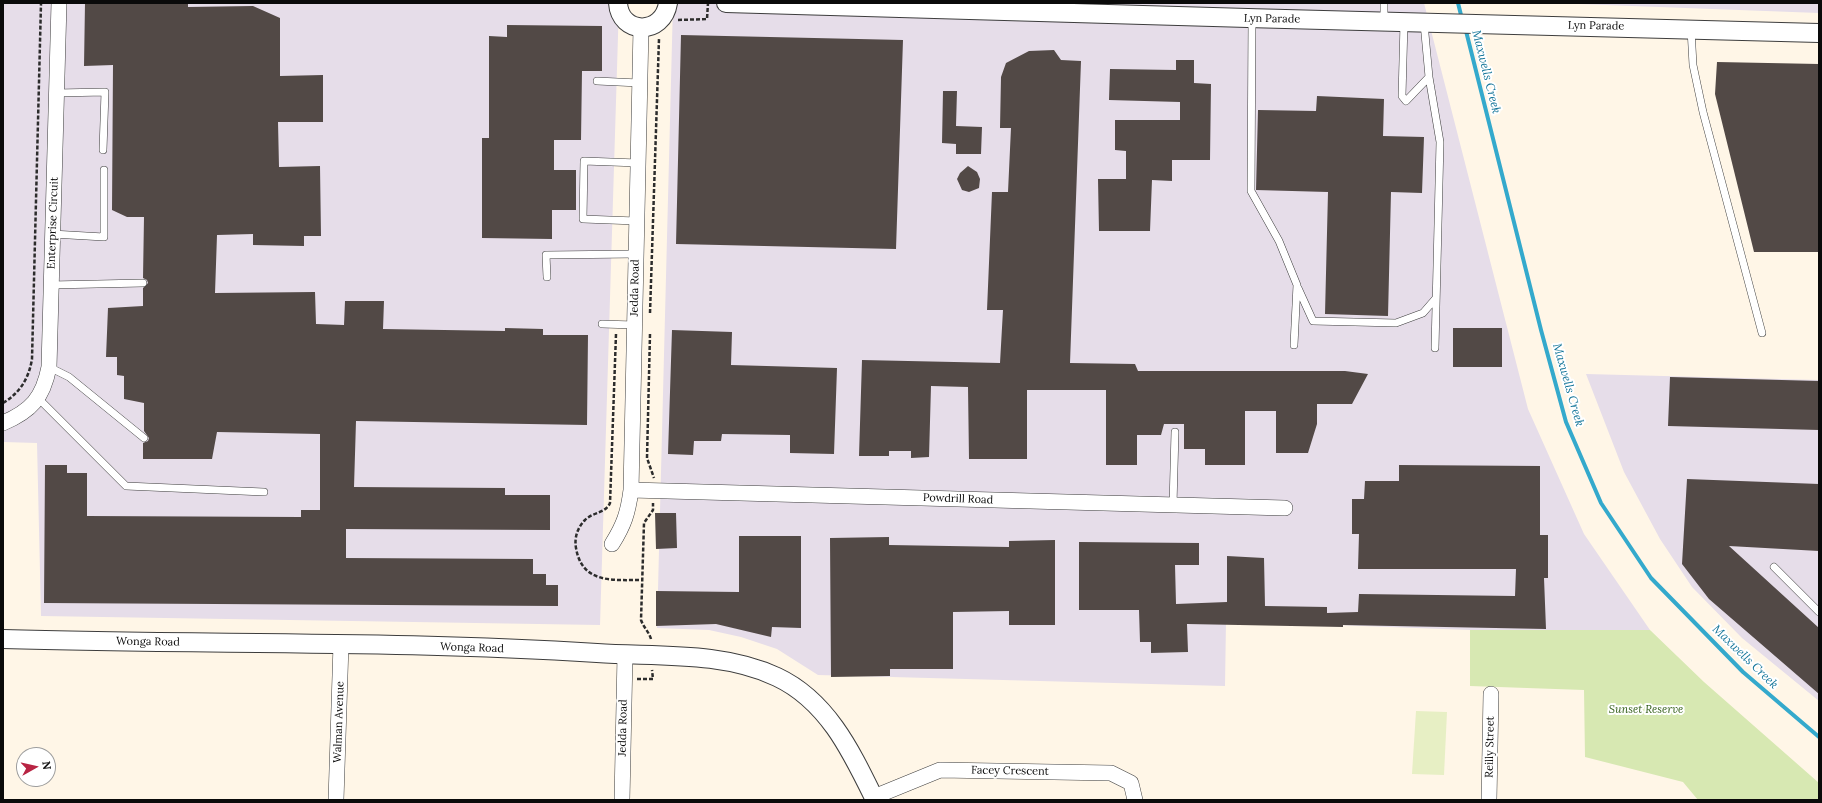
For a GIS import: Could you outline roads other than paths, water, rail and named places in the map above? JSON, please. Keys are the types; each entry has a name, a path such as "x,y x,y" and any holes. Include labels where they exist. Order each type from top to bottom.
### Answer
{"street":[{"name":"Enterprise Circuit","path":"3,423 17,417 28,409 38,398 46,384 49,367 59,3"},
{"path":"618,3 621,15 626,21 641,28 657,24 663,18 667,10 668,3"},
{"name":"Lyn Parade","path":"726,3 1083,9 1252,19 1691,28 1819,33"},
{"name":"Jedda Road","path":"612,544 622,528 628,512 631,490 641,28"},
{"name":"Powdrill Road","path":"631,490 1285,508"},
{"name":"Wonga Road","path":"3,639 341,644 554,650 695,658 742,664 779,678 805,696 829,719 846,742 875,799"},
{"name":"Walman Avenue","path":"336,800 341,644"},
{"name":"Jedda Road","path":"622,800 625,655"},
{"name":"Reilly Street","path":"1489,800 1491,694"},
{"name":"Facey Crescent","path":"875,799 940,770 1111,773 1131,783 1135,800"}],"lane":[{"path":"1384,3 1384,22"},
{"path":"1252,19 1251,191 1279,241 1313,321 1396,323 1423,313 1436,298"},
{"path":"1404,22 1402,96 1406,101 1428,77"},
{"path":"1430,23 1428,77 1440,142 1435,348"},
{"path":"1691,28 1693,65 1703,112 1762,333"},
{"path":"597,82 639,83"},
{"path":"57,93 105,92 103,150"},
{"path":"636,221 583,219 584,161 638,163"},
{"path":"52,234 104,237 104,170"},
{"path":"547,277 546,255 636,254"},
{"path":"51,285 143,283"},
{"path":"1294,345 1297,285"},
{"path":"602,324 634,325"},
{"path":"49,367 69,377 144,438"},
{"path":"38,398 126,486 264,492"},
{"path":"1174,505 1175,432"},
{"path":"1774,567 1819,612"}],"waterway":[{"name":"Maxwells Creek","path":"1458,3 1462,19"},
{"name":"Maxwells Creek","path":"1465,27 1541,330 1566,422 1601,503 1651,578 1743,672 1819,737"}],"park label":[{"name":"Sunset Reserve","path":"1646,710"}]}
